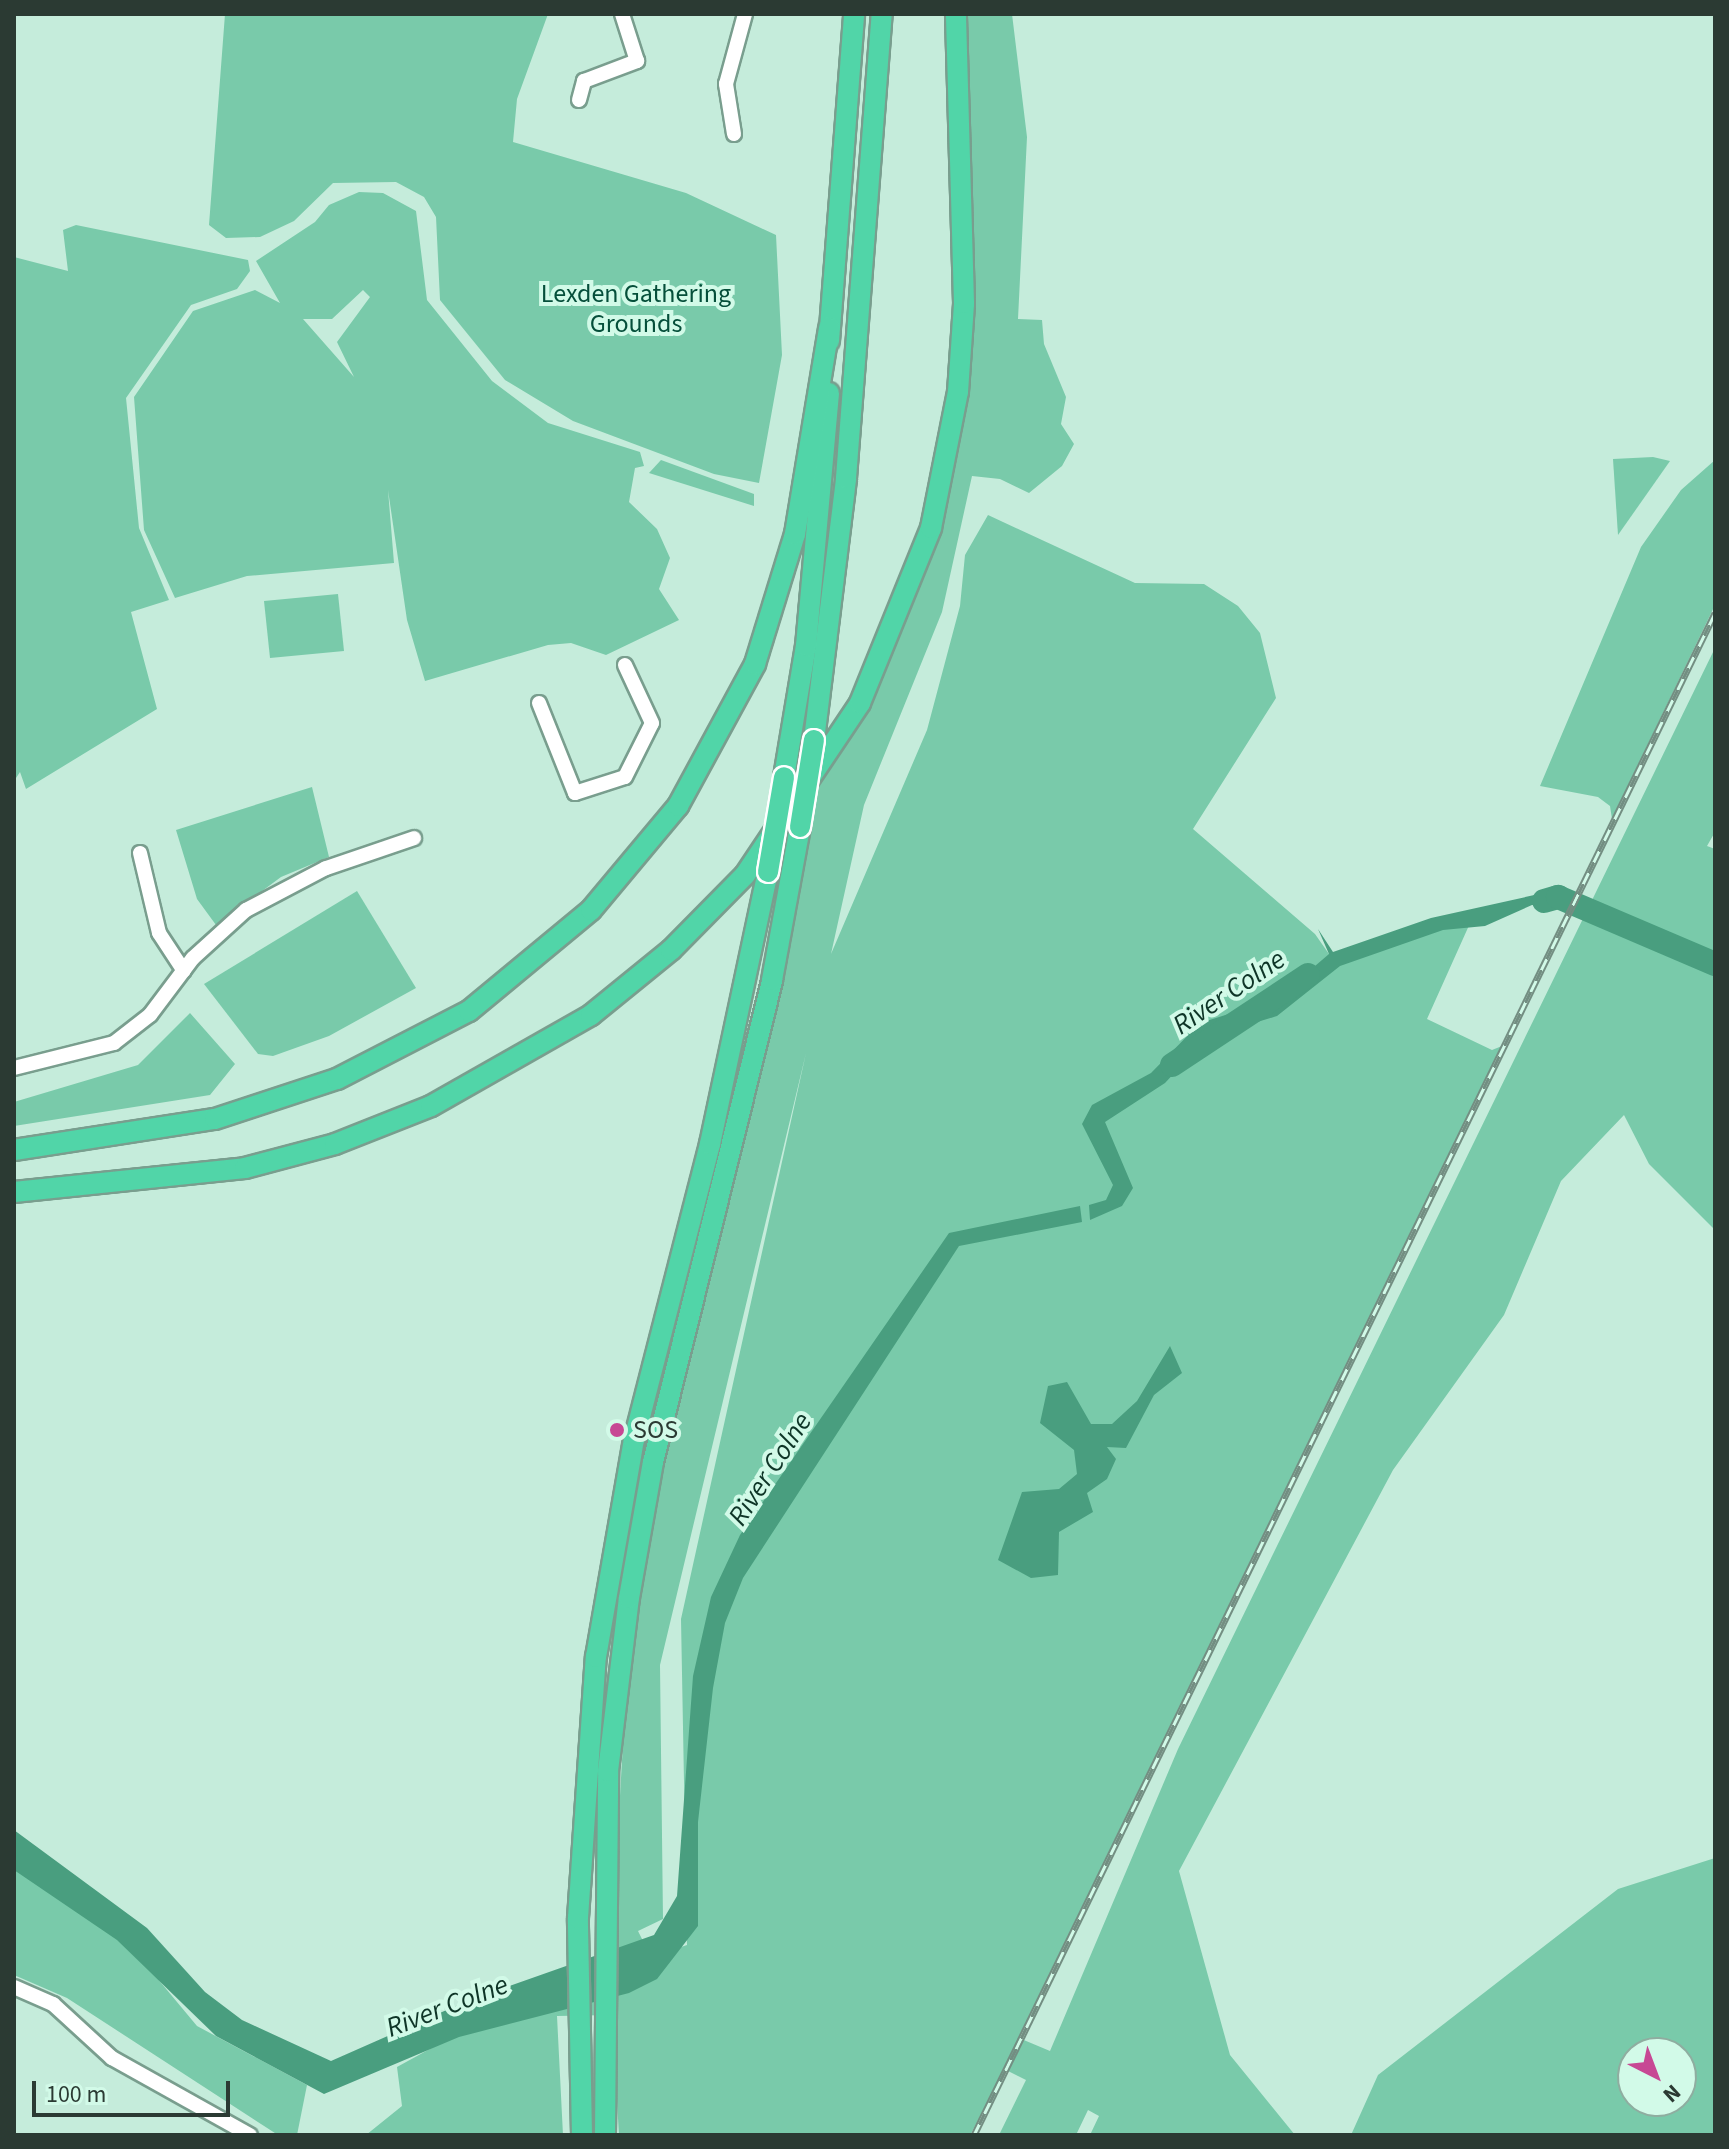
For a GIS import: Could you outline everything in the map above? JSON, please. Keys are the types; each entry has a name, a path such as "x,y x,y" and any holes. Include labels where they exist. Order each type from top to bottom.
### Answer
{"highway":[{"path":"582,2135 578,2052 578,1918 596,1657 632,1456 768,872 784,777 817,536 829,328 854,14"},
{"path":"605,2135 602,1919 608,1771 653,1462 744,1101 800,827 814,740 846,478 882,14"},
{"path":"14,1192 245,1168 419,1112 591,1015 671,950 745,875 860,703 902,613 934,515 964,318 956,14"},
{"path":"14,1150 215,1119 337,1079 469,1011 591,910 678,806 755,664 795,534 829,328"}],"street":[{"path":"579,100 584,81 637,61 622,14"},
{"path":"734,134 726,84 745,14"},
{"path":"539,703 575,793 625,777 652,723 625,665"},
{"path":"14,1068 114,1043 150,1015 184,971 232,921 270,895 414,838"},
{"path":"140,853 159,933 184,971"},
{"path":"14,1987 53,2004 112,2058 250,2135"}],"green space":[{"name":"Lexden Gathering Grounds","path":"225,14 548,14 517,99 513,142 686,193 776,235 782,355 759,483 714,474 573,421 505,380 440,300 436,217 424,197 396,182 333,183 294,221 260,237 226,238 209,225"},
{"path":"962,14 1012,14 1027,137 1018,319 1042,320 1044,344 1066,397 1061,424 1074,444 1062,466 1029,493 1000,479 972,476 942,612 864,805 831,954 927,730 960,606 965,555 988,515 1135,583 1204,584 1238,606 1260,633 1276,698 1193,829 1315,934 1329,954 1471,921 1427,1019 1492,1050 1502,1046 1019,2038 1050,2051 1178,1749 1715,648 1715,832 1707,846 1715,849 1715,1230 1649,1164 1624,1115 1561,1181 1504,1315 1393,1470 1179,1871 1230,2055 1295,2135 1090,2135 1099,2116 1088,2110 1076,2135 999,2135 1026,2080 1006,2070 970,2135 619,2135 612,2015 557,2016 563,2135 366,2135 402,2106 397,2067 510,2005 687,1945 681,1619 806,1053 660,1665 663,1919 638,1931 643,1941 611,1951 627,1674 669,1423 754,1099 824,742 820,785 950,469"},
{"path":"359,192 383,193 416,211 427,300 492,381 548,423 640,452 644,466 635,468 629,502 657,529 670,558 659,589 679,620 606,655 571,643 548,645 425,681 407,620 388,490 394,563 247,576 175,598 144,530 134,397 193,311 255,290 280,303 256,261 315,222 329,205","holes":["363,290 370,297 337,342 354,377 303,319 332,319"]},
{"path":"76,225 248,260 250,271 237,289 191,305 126,398 139,528 169,600 131,612 157,709 26,789 20,772 14,781 14,257 68,271 63,230"},
{"path":"1653,457 1670,461 1618,535 1613,459"},
{"path":"661,460 754,494 754,506 649,473"},
{"path":"1715,460 1715,605 1612,819 1610,806 1598,797 1540,786 1641,547 1681,490"},
{"path":"338,594 344,651 270,658 264,601"},
{"path":"312,787 329,857 281,877 216,925 197,899 176,830"},
{"path":"357,891 416,988 329,1036 273,1056 258,1054 204,984"},
{"path":"190,1013 235,1064 210,1095 14,1126 14,1102 138,1065"},
{"path":"1715,1858 1715,2135 1351,2135 1378,2075 1618,1889"},
{"path":"14,1862 117,1930 197,2026 307,2085 297,2135 278,2135 67,1998 14,1975"}],"shaded area":[{"path":"1557,890 1577,893 1571,907 1532,905 1485,926 1443,930 1340,966 1277,1016 1208,1037 1165,1083 1105,1122 1133,1188 1122,1206 1090,1220 1089,1205 1106,1200 1113,1185 1082,1124 1092,1105 1151,1073 1200,1023 1270,1001 1301,978 1329,954 1318,929 1333,952 1431,918"},
{"path":"1080,1206 1082,1222 959,1246 743,1578 725,1623 713,1688 698,1822 698,1926 657,1979 629,1993 459,2037 324,2094 216,2036 117,1940 14,1870 14,1830 147,1928 205,1992 242,2020 331,2061 467,2001 654,1935 677,1896 693,1676 711,1597 740,1535 949,1233"},
{"path":"1170,1346 1182,1373 1154,1395 1126,1448 1107,1447 1116,1459 1107,1479 1087,1493 1093,1512 1059,1532 1058,1575 1031,1578 998,1560 1022,1492 1059,1489 1077,1474 1074,1450 1040,1423 1048,1386 1067,1382 1091,1424 1112,1424 1137,1401"}],"waterway":[{"name":"River Colne","path":"1544,901 1558,897 1715,964"},
{"name":"River Colne","path":"1172,1065 1308,975"}],"railway":[{"path":"974,2135 1715,613"}],"place":[{"name":"SOS","path":"617,1430"}]}
